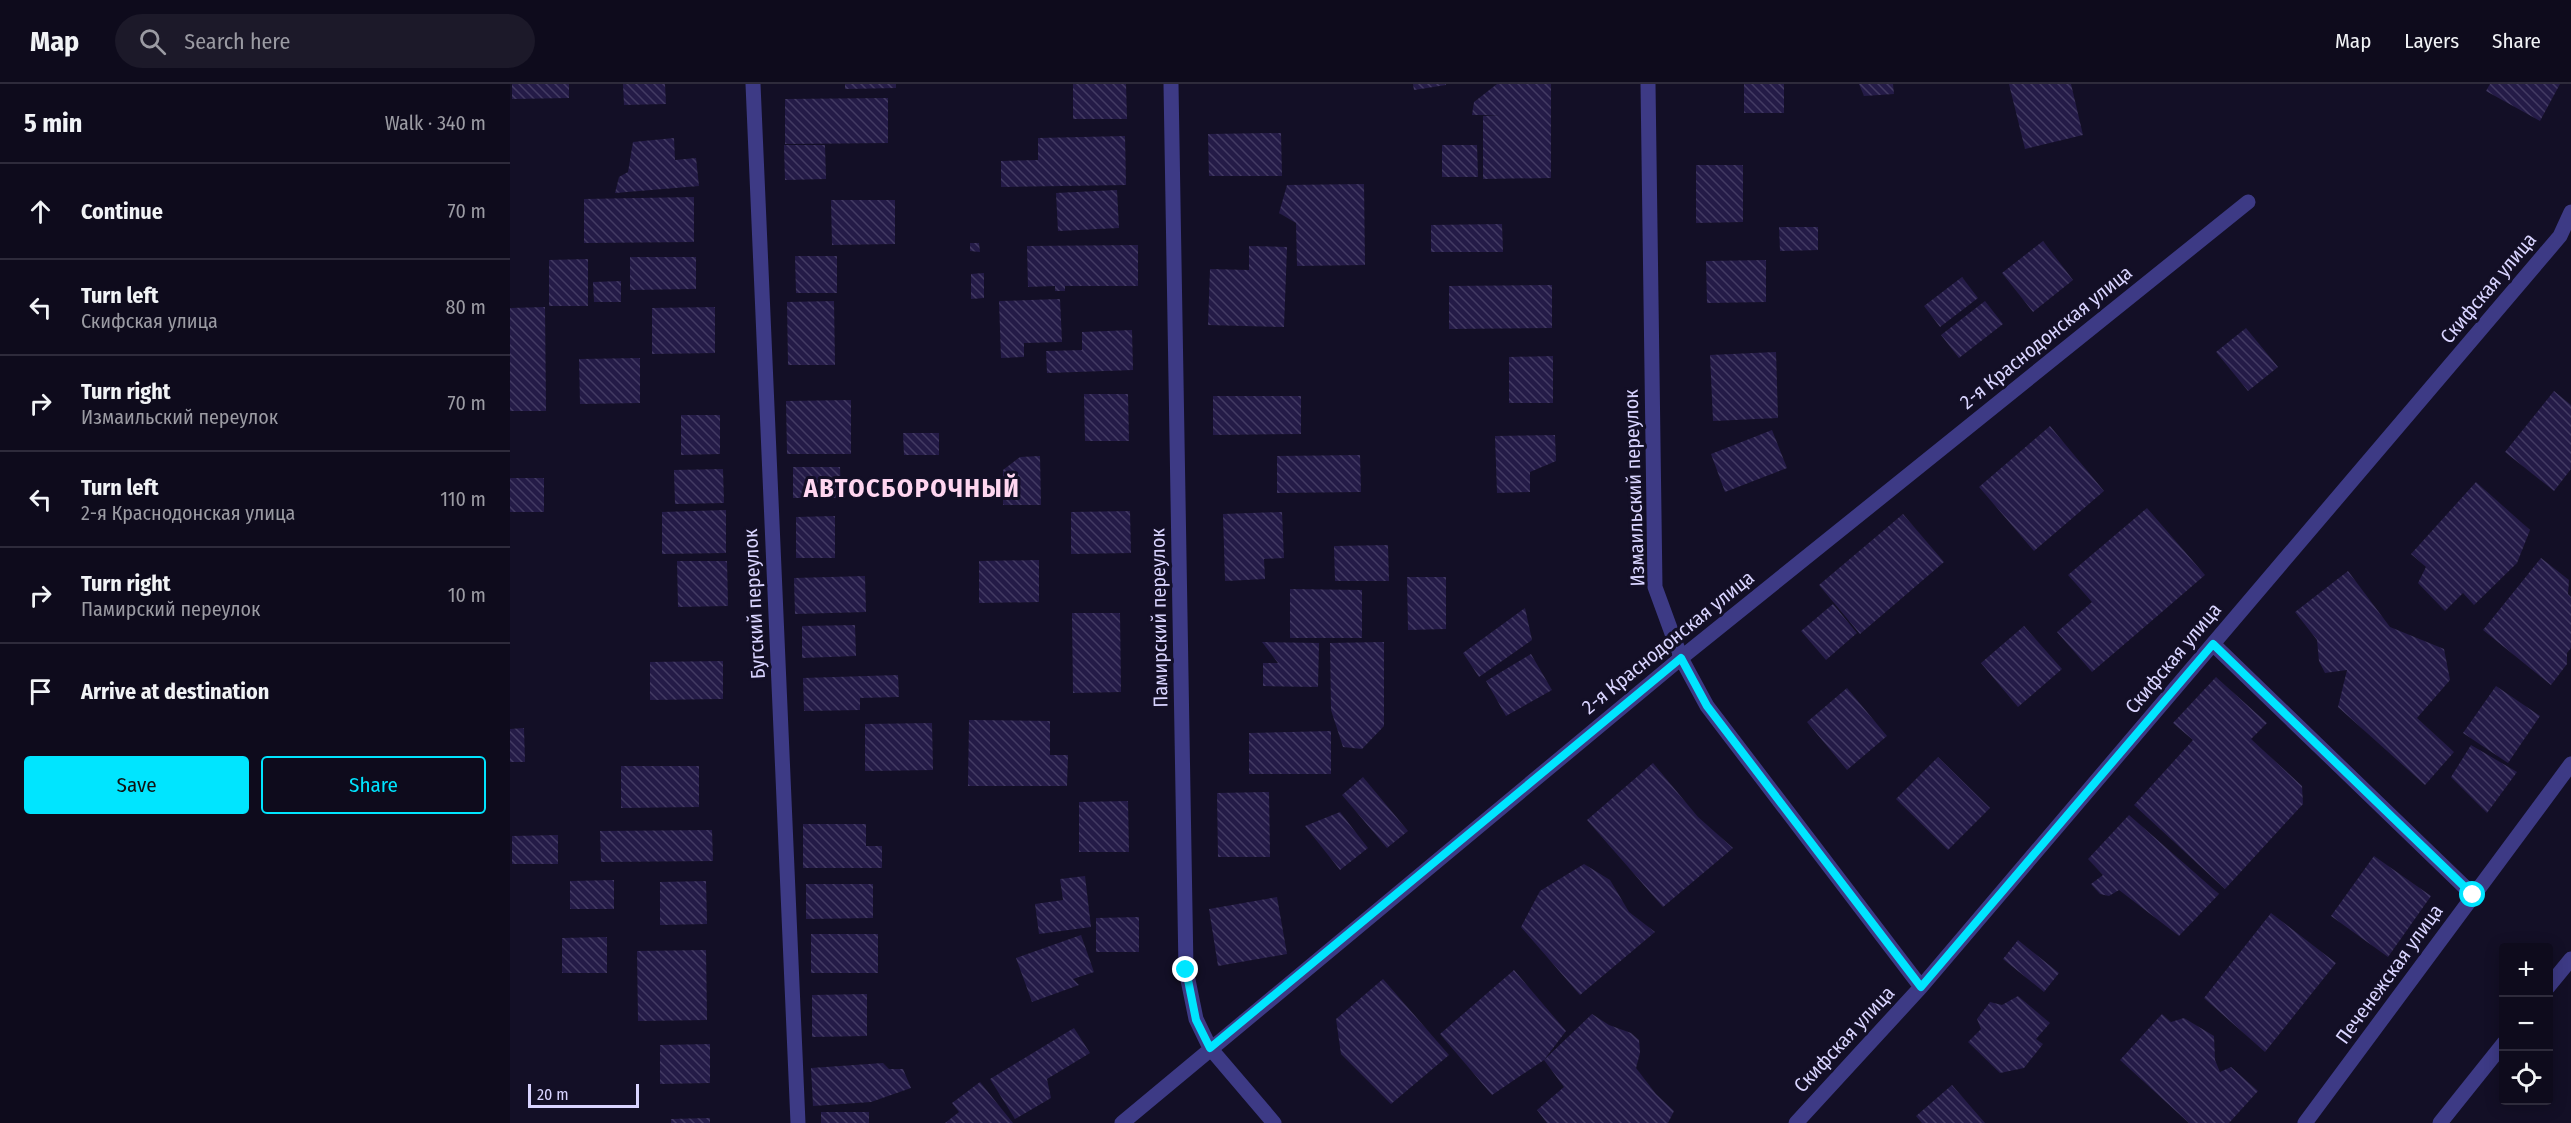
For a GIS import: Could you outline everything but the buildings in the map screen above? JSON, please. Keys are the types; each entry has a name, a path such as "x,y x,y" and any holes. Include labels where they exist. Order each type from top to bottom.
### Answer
{"street":[{"name":"Бугский переулок","path":"753,84 798,1123"},
{"name":"Памирский переулок","path":"1170,84 1186,970 1196,1020 1210,1048 1274,1123"},
{"name":"Измаильский переулок","path":"1648,84 1655,587 1681,658 1707,706 1921,987"},
{"name":"2-я Краснодонская улица","path":"1122,1123 1681,658 2248,202"},
{"name":"Скифская улица","path":"1796,1123 1921,987 2213,644 2560,236 2571,212"},
{"path":"2213,644 2473,895"},
{"name":"Печенежская улица","path":"2305,1123 2571,764"},
{"path":"2553,981 2571,959"},
{"path":"2440,1123 2499,1050"}],"district":[{"name":"АВТОСБОРОЧНЫЙ","path":"912,488"}],"route":[{"path":"1186,970 1196,1020 1210,1048 1681,658 1707,706 1921,987 2213,644 2473,895"}]}
